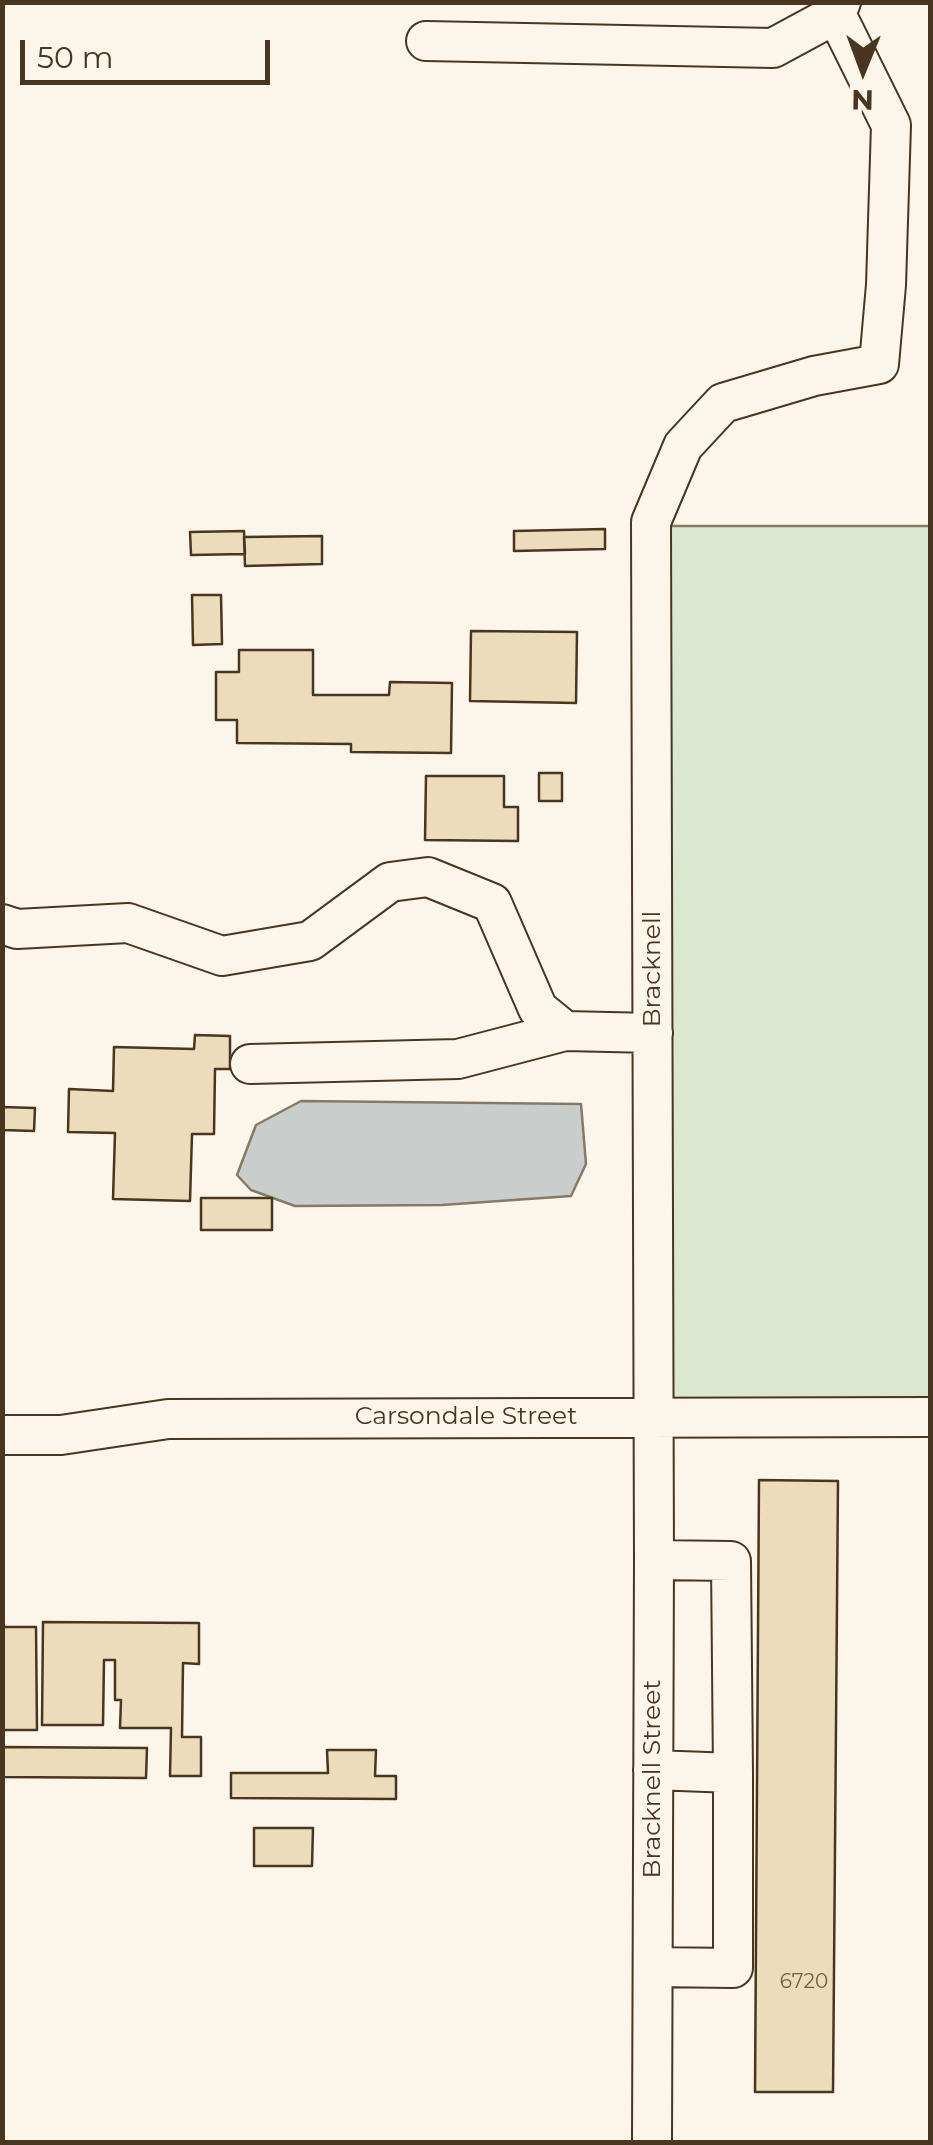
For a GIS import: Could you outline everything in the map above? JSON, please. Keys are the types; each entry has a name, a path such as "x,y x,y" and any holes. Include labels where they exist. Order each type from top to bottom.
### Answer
{"street":[{"path":"426,41 773,48 839,8"},
{"name":"Bracknell","path":"654,1416 651,522 683,446 723,403 814,376 879,364 886,285 891,125 839,8"},
{"path":"2,924 16,929 128,923 222,956 310,941 390,882 428,877 492,903 538,1008 565,1031"},
{"path":"250,1064 458,1058 565,1031 653,1033"},
{"name":"Bracknell Street","path":"652,2142 654,1416"},
{"name":"Carsondale Street","path":"2,1435 61,1435 168,1419 930,1417"},
{"path":"653,1967 733,1968 734,1773 731,1561 654,1560"},
{"path":"653,1770 734,1773"}],"green space":[{"path":"668,526 930,526 930,1400 669,1400"}],"shaded area":[{"path":"301,1101 581,1104 586,1164 571,1196 442,1205 295,1206 251,1190 237,1175 256,1125"}],"building":[{"path":"605,529 605,549 514,551 514,531"},
{"path":"244,531 245,554 191,555 190,532"},
{"path":"322,536 322,564 245,566 244,537"},
{"path":"192,595 221,595 222,644 193,645"},
{"path":"471,631 577,632 576,703 470,701"},
{"path":"239,650 313,650 313,695 389,695 390,682 452,683 451,753 351,752 351,744 237,743 237,720 216,720 216,672 239,672"},
{"path":"539,773 562,773 562,801 539,801"},
{"path":"426,776 504,776 504,807 518,807 518,841 425,840"},
{"path":"195,1035 230,1036 230,1069 215,1069 214,1134 192,1134 190,1201 113,1199 115,1133 68,1132 69,1089 113,1091 114,1047 194,1049"},
{"path":"2,1107 35,1108 34,1131 2,1130"},
{"path":"201,1198 272,1198 272,1230 201,1230"},
{"path":"759,1480 838,1481 833,2092 755,2092"},
{"path":"43,1622 199,1623 199,1664 183,1663 182,1737 201,1737 201,1776 170,1776 171,1728 120,1728 121,1700 115,1700 115,1660 104,1660 103,1725 42,1725"},
{"path":"2,1627 36,1627 37,1730 2,1730"},
{"path":"2,1747 147,1748 146,1778 2,1777"},
{"path":"327,1750 376,1750 375,1776 396,1776 396,1799 231,1798 231,1773 328,1773"},
{"path":"254,1828 313,1828 312,1866 254,1866"}]}
